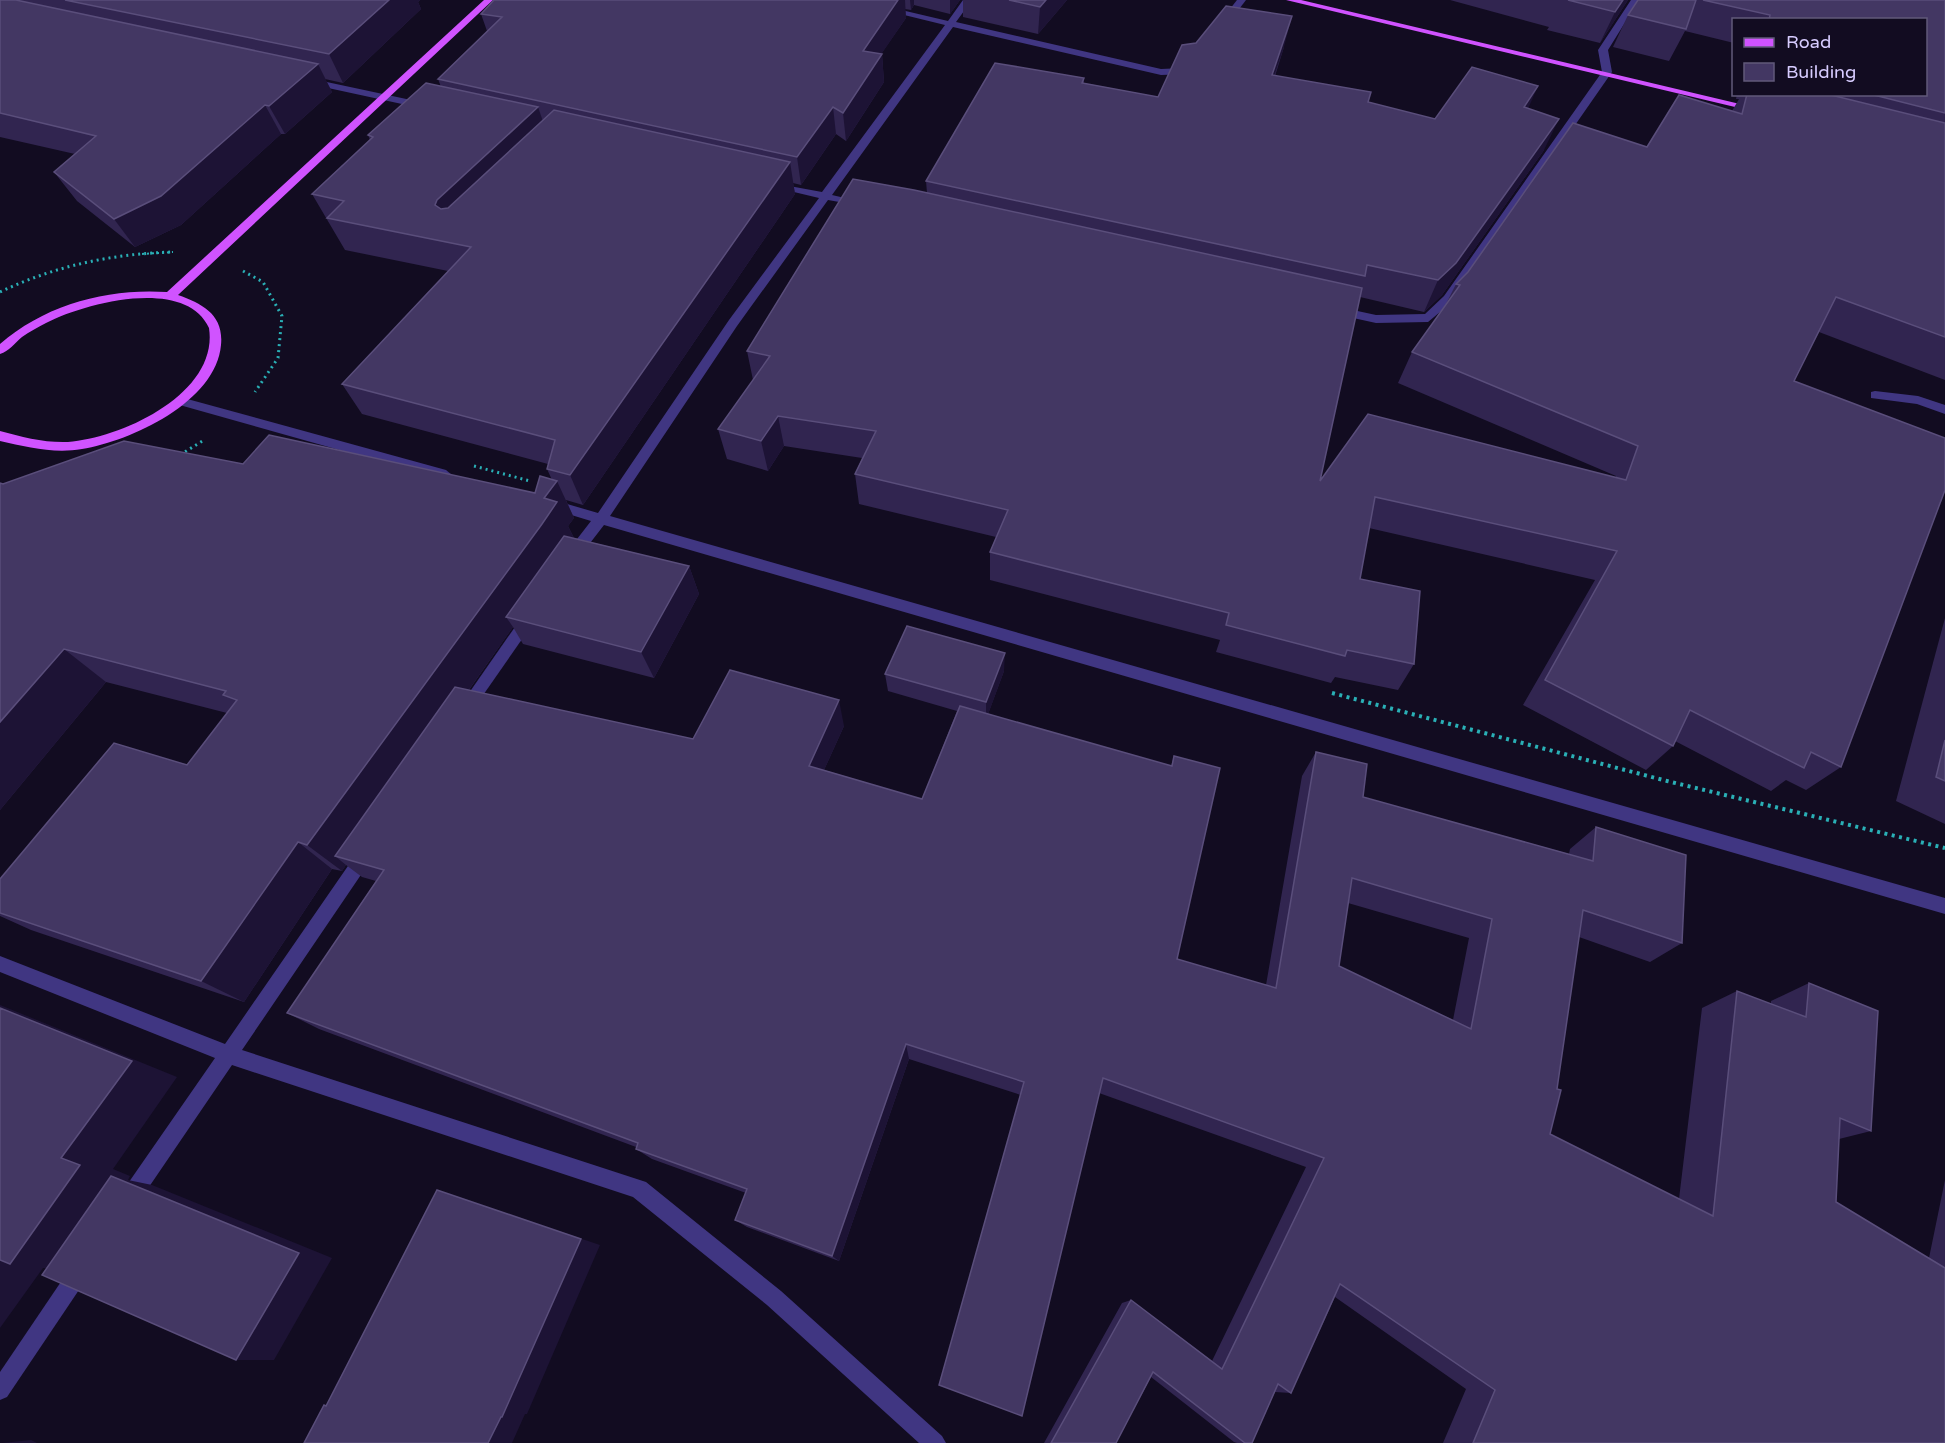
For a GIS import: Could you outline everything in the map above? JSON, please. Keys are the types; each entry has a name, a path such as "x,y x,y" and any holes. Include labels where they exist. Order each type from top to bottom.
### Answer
{"main road":[{"path":"170,296 489,0"},
{"path":"1290,0 1607,72 1768,112"},
{"path":"0,436 47,448 94,442 141,425 180,401 206,374 217,348 214,324 198,306 170,296 130,294 85,302 42,320 2,346"}],"street":[{"path":"847,0 1161,72 1186,71 1197,58"},
{"path":"562,570 612,504 733,323 968,0"},
{"path":"1216,33 1242,0"},
{"path":"1330,309 1376,319 1428,318 1448,299 1607,72 1603,50 1635,0"},
{"path":"292,77 434,108"},
{"path":"768,183 870,206"},
{"path":"1875,395 1918,400 1945,410"},
{"path":"180,401 464,479"},
{"path":"532,498 1945,906"},
{"path":"461,716 535,609"},
{"path":"120,1212 374,841"},
{"path":"0,964 226,1054 639,1189 774,1298 935,1443"},
{"path":"0,1390 86,1262"}],"path":[{"path":"0,292 23,280 76,263 128,253 177,252 213,257 263,282 282,316 278,358 247,404 236,416 175,458"}],"building":[{"path":"0,0 16,0 318,64 269,106 265,105 161,196 114,219 54,172 96,136 0,113"},
{"path":"65,0 389,0 329,54"},
{"path":"494,0 898,0 863,51 882,54 843,113 833,107 797,157 438,79 502,17 481,14"},
{"path":"1009,0 1046,0 1040,7"},
{"path":"1568,0 1623,0 1615,12"},
{"path":"1638,0 1696,0 1686,29 1628,15"},
{"path":"1703,0 1945,0 1945,113 1878,96 1927,96 1927,18 1769,18 1770,15"},
{"path":"1226,6 1292,16 1272,75 1371,92 1368,102 1435,119 1472,67 1538,86 1524,107 1559,119 1456,263 1438,280 1367,265 1365,276 926,181 995,63 1084,78 1082,83 1158,97 1182,45 1196,43"},
{"path":"426,83 538,107 437,200 435,205 441,209 448,208 554,110 790,162 570,475 547,469 555,440 342,384 471,247 327,218 344,201 312,194 373,137 368,135"},
{"path":"1679,95 1742,114 1746,96 1835,96 1945,123 1945,337 1836,297 1794,381 1945,438 1945,490 1841,767 1811,752 1804,768 1690,710 1673,746 1545,680 1617,551 1375,497 1360,579 1420,591 1414,664 1347,650 1345,656 1226,625 1229,613 990,552 1008,510 855,474 876,431 778,416 761,441 718,429 770,356 747,351 853,179 914,190 1362,288 1320,481 1368,414 1626,480 1638,446 1412,352 1460,285 1456,284 1468,272 1573,123 1647,147"},
{"path":"269,435 535,493 540,476 557,481 544,498 557,502 307,845 298,842 201,981 0,913 0,879 114,743 187,765 237,700 223,695 226,691 64,649 0,722 0,483 3,484 124,441 243,464"},
{"path":"564,536 689,566 641,652 506,617"},
{"path":"907,626 1005,653 986,702 885,674"},
{"path":"730,670 839,700 809,766 922,799 960,706 1172,766 1174,756 1220,768 1177,959 1276,988 1316,752 1367,764 1363,797 1593,861 1596,827 1686,855 1682,943 1583,910 1557,1089 1561,1090 1550,1134 1713,1216 1737,991 1806,1017 1809,983 1878,1011 1871,1131 1840,1118 1836,1202 1945,1268 1945,1443 1473,1443 1495,1390 1340,1284 1291,1393 1278,1384 1252,1443 1245,1443 1153,1372 1116,1443 1051,1443 1131,1300 1222,1369 1324,1158 1103,1078 1022,1416 939,1385 1024,1082 906,1044 832,1256 735,1220 747,1189 636,1149 638,1143 287,1013 384,870 335,856 455,687 693,739","holes":["1352,878 1492,919 1471,1029 1339,966"]},
{"path":"1945,740 1945,781 1936,777"},
{"path":"0,1008 132,1061 61,1158 80,1165 10,1264 0,1260"},
{"path":"111,1176 299,1253 236,1360 42,1275"},
{"path":"437,1190 581,1239 502,1417 488,1443 304,1443 324,1405 326,1406"}]}
